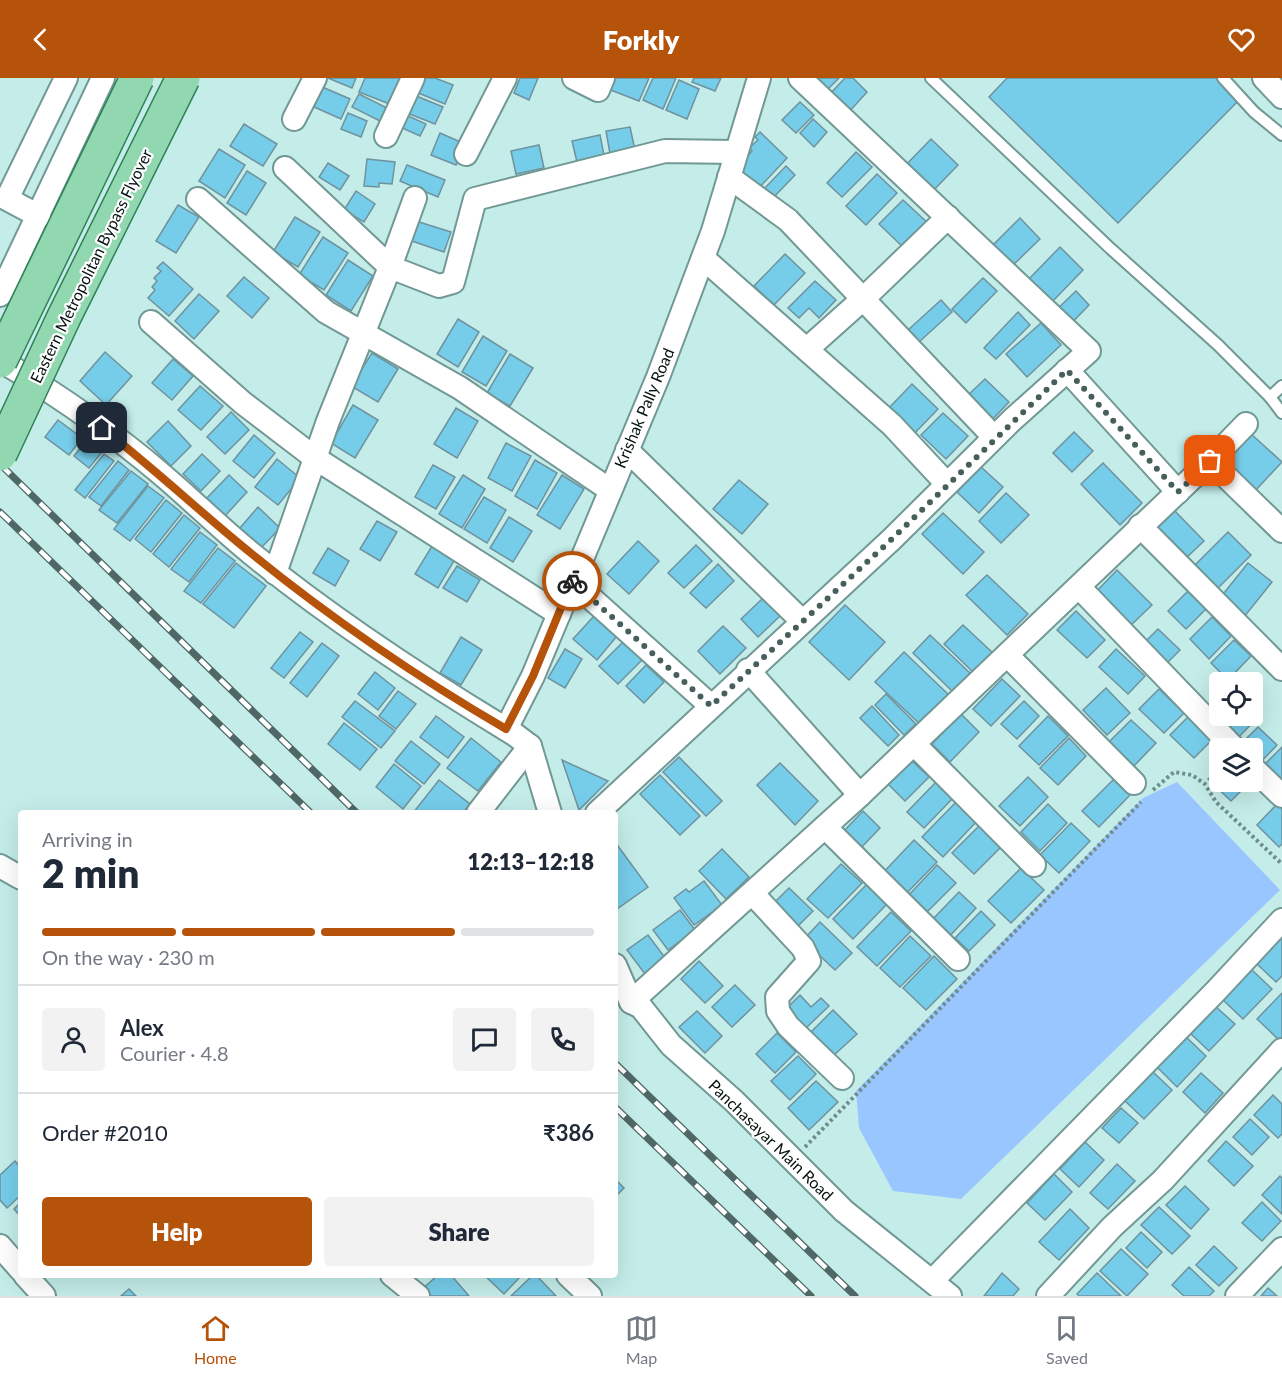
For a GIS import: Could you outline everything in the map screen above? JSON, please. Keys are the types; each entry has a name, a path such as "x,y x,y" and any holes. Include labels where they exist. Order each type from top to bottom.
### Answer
{"main road":[{"path":"0,361 136,78"},
{"name":"Eastern Metropolitan Bypass Flyover","path":"0,454 64,317 183,78"}],"street":[{"path":"39,216 3,197 66,78"},
{"path":"0,295 103,78"},
{"path":"294,119 315,78"},
{"path":"386,136 413,78"},
{"path":"466,154 506,78"},
{"path":"574,78 598,90 603,78"},
{"name":"Krishak Pally Road","path":"506,729 533,676 559,614 703,258 759,78"},
{"path":"600,810 947,484 994,437 1089,351 800,78"},
{"path":"1264,78 1282,97"},
{"path":"285,168 390,267 440,286 453,282 476,199 665,151 736,152"},
{"path":"729,177 788,220 994,437"},
{"path":"275,573 315,458 415,198"},
{"path":"198,199 326,312 460,388 610,490"},
{"path":"807,349 948,218"},
{"path":"703,258 892,425 947,484"},
{"path":"151,322 243,403 315,458 559,614"},
{"path":"0,361 65,399 158,472 275,573 387,655 530,746 549,810"},
{"path":"1067,370 1178,492"},
{"path":"631,1002 860,795 1178,492 1246,424"},
{"path":"627,450 802,621"},
{"path":"1210,461 1282,531"},
{"path":"1140,526 1282,669"},
{"path":"572,580 711,706"},
{"path":"1078,587 1224,738"},
{"path":"1007,655 1143,792"},
{"path":"748,670 860,795"},
{"path":"914,744 1034,865"},
{"path":"480,810 530,746"},
{"path":"1263,778 1282,796"},
{"path":"825,827 958,958"},
{"path":"0,866 18,876"},
{"path":"752,893 803,948 809,961 777,997 778,1011 788,1026 842,1078"},
{"path":"932,1281 1215,992 1282,920"},
{"name":"Panchasayar Main Road","path":"618,972 631,1002 641,1007 671,1045 734,1101 844,1211 950,1296"},
{"path":"1048,1296 1112,1227 1163,1180 1282,1050"},
{"path":"0,1246 18,1267"},
{"path":"1237,1296 1282,1249"},
{"path":"28,1278 44,1296"},
{"path":"396,1278 418,1296"},
{"path":"571,1278 590,1296"}],"lane":[{"path":"931,78 1095,234 1218,345 1270,397 1282,413"},
{"path":"1223,78 1254,112 1282,135"},
{"path":"1270,397 1282,386"}],"path":[{"path":"792,1160 1143,792 1174,772 1192,775 1205,784 1216,802 1282,864"}],"water":[{"path":"1177,782 1280,890 961,1199 893,1191 859,1128 856,1091 1143,798"}],"building":[{"path":"328,78 356,78 352,88"},
{"path":"365,78 403,78 392,105 359,92"},
{"path":"422,78 435,78 453,85 445,104 416,92"},
{"path":"520,78 538,78 529,100 514,93"},
{"path":"613,78 649,78 639,101 608,89"},
{"path":"653,78 676,78 663,109 643,100"},
{"path":"694,78 721,78 715,91 692,82"},
{"path":"812,78 839,78 826,91"},
{"path":"845,78 853,78 867,92 848,113 829,95"},
{"path":"1007,78 1216,78 1239,100 1118,223 989,97"},
{"path":"679,80 699,89 687,119 666,110"},
{"path":"320,86 350,99 341,119 312,106"},
{"path":"359,94 389,109 382,122 352,107"},
{"path":"414,95 443,107 435,124 407,113"},
{"path":"800,102 814,115 796,133 782,120"},
{"path":"348,113 367,121 361,137 341,129"},
{"path":"406,115 426,124 420,136 400,127"},
{"path":"813,119 827,132 814,147 800,133"},
{"path":"244,124 277,144 263,166 230,146"},
{"path":"630,127 635,150 610,154 606,131"},
{"path":"760,132 787,158 758,189 736,168 752,151 749,148 758,140 755,137"},
{"path":"440,133 465,144 456,165 431,155"},
{"path":"600,135 604,155 577,162 572,141"},
{"path":"931,139 958,165 928,196 901,170"},
{"path":"539,145 544,168 516,174 511,151"},
{"path":"219,149 245,165 225,198 199,181"},
{"path":"856,152 872,167 842,197 827,183"},
{"path":"367,159 395,162 392,184 379,183 379,187 364,186"},
{"path":"328,163 349,176 340,190 319,177"},
{"path":"407,165 445,180 438,197 400,181"},
{"path":"786,166 795,175 772,199 763,190"},
{"path":"247,171 266,183 246,215 227,203"},
{"path":"877,174 897,193 866,225 846,206"},
{"path":"356,191 375,204 364,222 344,210"},
{"path":"903,200 930,225 906,250 879,224"},
{"path":"178,205 199,217 176,253 156,241"},
{"path":"295,217 320,232 298,267 273,252"},
{"path":"1020,218 1040,239 1011,267 991,247"},
{"path":"416,221 451,232 444,252 409,240"},
{"path":"323,237 348,253 324,290 299,275"},
{"path":"1060,247 1083,270 1050,304 1027,281"},
{"path":"785,254 805,273 774,305 754,286"},
{"path":"348,260 373,276 351,311 326,295"},
{"path":"163,262 193,289 169,316 148,298 155,290 152,287 157,281 154,278 161,271 157,268"},
{"path":"244,277 269,298 252,318 227,296"},
{"path":"983,278 997,291 966,323 952,309"},
{"path":"815,281 836,300 819,318 809,308 799,318 788,308"},
{"path":"1076,291 1089,305 1066,329 1052,314"},
{"path":"199,294 219,311 194,339 175,321"},
{"path":"941,300 952,312 919,342 908,330"},
{"path":"1018,312 1030,325 996,359 984,348"},
{"path":"458,319 479,332 458,367 437,354"},
{"path":"1041,323 1061,345 1027,377 1006,354"},
{"path":"483,336 507,351 486,386 462,372"},
{"path":"105,352 132,376 106,405 80,381"},
{"path":"372,353 398,369 378,402 351,386"},
{"path":"510,354 533,368 510,406 487,393"},
{"path":"173,359 193,376 172,400 152,383"},
{"path":"985,379 1009,402 990,422 965,398"},
{"path":"912,384 938,409 911,437 885,412"},
{"path":"200,386 223,406 201,430 178,410"},
{"path":"353,405 378,420 355,458 331,443"},
{"path":"456,408 478,421 457,458 434,444"},
{"path":"231,412 249,430 225,454 207,437"},
{"path":"943,413 968,436 946,459 921,435"},
{"path":"58,420 82,438 69,455 45,437"},
{"path":"168,421 191,446 171,466 147,442"},
{"path":"1074,432 1093,451 1072,472 1053,453"},
{"path":"1250,433 1282,462 1254,492 1223,463"},
{"path":"254,435 275,453 254,478 233,461"},
{"path":"87,440 102,452 89,468 74,456"},
{"path":"506,443 531,456 512,491 488,478"},
{"path":"104,454 114,461 85,498 75,490"},
{"path":"202,454 220,471 201,491 183,474"},
{"path":"277,459 300,478 278,505 255,487"},
{"path":"535,460 557,473 537,509 515,496"},
{"path":"118,461 129,470 101,506 89,497"},
{"path":"1103,463 1142,503 1120,525 1081,484"},
{"path":"433,465 455,477 436,509 415,497"},
{"path":"981,467 1003,487 979,513 957,492"},
{"path":"131,471 148,484 117,523 99,510"},
{"path":"229,475 247,492 224,517 205,500"},
{"path":"463,475 485,489 462,528 439,514"},
{"path":"562,475 584,489 560,529 537,515"},
{"path":"739,480 768,504 742,534 713,509"},
{"path":"148,486 164,498 130,541 114,529"},
{"path":"1006,493 1029,515 1001,543 979,521"},
{"path":"484,497 506,510 487,543 464,529"},
{"path":"166,500 182,513 151,552 135,539"},
{"path":"258,507 280,528 261,548 239,529"},
{"path":"1173,509 1204,541 1185,559 1154,528"},
{"path":"943,513 984,552 963,574 922,534"},
{"path":"184,515 200,528 169,567 153,554"},
{"path":"509,517 532,531 513,562 490,548"},
{"path":"377,521 397,532 380,561 360,549"},
{"path":"200,532 217,545 189,582 171,569"},
{"path":"1228,532 1251,555 1216,590 1193,567"},
{"path":"638,541 659,561 629,594 607,574"},
{"path":"696,545 712,561 684,588 668,573"},
{"path":"432,546 455,559 438,588 415,574"},
{"path":"218,548 235,561 201,603 184,591"},
{"path":"328,548 349,561 335,586 313,573"},
{"path":"236,563 266,586 234,628 203,604"},
{"path":"1248,563 1272,582 1244,617 1220,598"},
{"path":"718,564 734,581 706,608 690,593"},
{"path":"457,566 480,580 467,602 443,588"},
{"path":"1117,570 1152,605 1128,628 1094,594"},
{"path":"987,575 1028,614 1007,635 966,595"},
{"path":"1190,589 1208,607 1186,629 1168,611"},
{"path":"763,598 780,616 758,637 741,619"},
{"path":"845,605 885,642 849,680 809,642"},
{"path":"1076,611 1105,640 1087,658 1057,630"},
{"path":"594,616 617,636 597,660 573,639"},
{"path":"1212,617 1231,636 1209,659 1190,639"},
{"path":"963,625 994,654 975,674 944,644"},
{"path":"723,626 746,648 720,674 698,651"},
{"path":"1158,629 1180,650 1162,668 1140,647"},
{"path":"300,632 313,642 284,678 271,668"},
{"path":"930,635 971,674 953,692 913,653"},
{"path":"461,637 482,650 461,685 440,673"},
{"path":"1234,640 1251,656 1236,672 1220,672 1211,663"},
{"path":"624,641 642,660 618,684 599,666"},
{"path":"322,643 339,656 307,697 290,683"},
{"path":"565,649 582,659 565,688 548,678"},
{"path":"1116,649 1145,676 1128,694 1099,667"},
{"path":"904,652 950,696 922,726 875,682"},
{"path":"646,665 664,682 644,703 626,686"},
{"path":"375,672 395,688 378,710 358,694"},
{"path":"1002,679 1020,696 991,726 973,709"},
{"path":"1106,688 1130,713 1107,735 1083,710"},
{"path":"1159,689 1184,713 1164,733 1139,709"},
{"path":"398,691 416,704 396,729 379,716"},
{"path":"886,694 916,724 904,735 875,705"},
{"path":"355,701 395,731 381,748 342,717"},
{"path":"1024,701 1039,716 1017,739 1001,724"},
{"path":"872,706 899,735 888,746 860,718"},
{"path":"961,714 979,732 950,762 932,744"},
{"path":"436,716 464,737 448,758 420,737"},
{"path":"1048,716 1068,736 1039,765 1019,746"},
{"path":"1189,716 1212,738 1209,738 1209,743 1194,758 1170,735"},
{"path":"1131,720 1156,743 1133,767 1108,743"},
{"path":"344,723 377,749 360,770 328,744"},
{"path":"1222,726 1249,726 1238,738 1234,738"},
{"path":"1258,727 1277,745 1263,760 1263,738 1247,738"},
{"path":"471,738 501,762 478,791 447,768"},
{"path":"1069,738 1086,756 1058,785 1040,768"},
{"path":"411,741 440,764 424,784 395,761"},
{"path":"1282,747 1282,790 1263,772 1263,766"},
{"path":"679,757 722,801 706,816 663,772"},
{"path":"909,758 929,777 905,801 886,782"},
{"path":"562,760 608,781 579,810"},
{"path":"780,763 818,801 795,825 757,785"},
{"path":"394,764 421,786 403,809 376,787"},
{"path":"660,775 700,816 680,835 640,794"},
{"path":"1028,777 1048,797 1020,826 999,806"},
{"path":"1114,779 1130,795 1099,827 1082,811"},
{"path":"439,780 470,804 465,810 415,810"},
{"path":"936,782 953,798 924,828 907,812"},
{"path":"1222,792 1240,792 1231,801"},
{"path":"958,800 978,820 943,857 922,837"},
{"path":"1278,803 1282,807 1282,844 1279,847 1257,825"},
{"path":"1048,804 1067,823 1040,851 1021,832"},
{"path":"863,811 880,828 860,849 843,832"},
{"path":"1071,823 1090,841 1059,873 1040,855"},
{"path":"979,826 1001,847 974,874 952,853"},
{"path":"914,840 937,862 902,898 880,876"},
{"path":"618,846 648,887 618,908"},
{"path":"722,849 749,877 726,899 699,871"},
{"path":"841,864 862,883 828,918 807,899"},
{"path":"937,865 956,883 924,915 906,898"},
{"path":"1021,868 1044,890 1011,923 988,901"},
{"path":"704,881 722,905 694,925 674,898 686,889 689,892"},
{"path":"867,884 887,904 853,939 833,919"},
{"path":"789,888 813,911 795,929 771,906"},
{"path":"959,892 976,908 947,939 930,922"},
{"path":"680,910 695,930 668,950 653,930"},
{"path":"981,911 995,925 969,951 955,938"},
{"path":"891,912 911,931 877,966 857,947"},
{"path":"820,922 852,953 835,970 803,940"},
{"path":"648,935 666,959 645,974 627,950"},
{"path":"910,936 931,956 900,987 880,968"},
{"path":"1282,936 1282,976 1276,982 1256,963"},
{"path":"934,956 957,979 926,1010 903,988"},
{"path":"699,961 723,986 705,1003 681,979"},
{"path":"1252,970 1272,989 1243,1019 1223,1000"},
{"path":"735,985 755,1005 732,1027 712,1007"},
{"path":"1282,993 1282,1037 1279,1040 1257,1019"},
{"path":"800,995 811,1007 821,998 829,1006 806,1028 787,1008"},
{"path":"1215,1006 1235,1024 1209,1051 1190,1033"},
{"path":"833,1010 857,1034 833,1056 810,1033"},
{"path":"697,1011 722,1036 705,1053 679,1027"},
{"path":"777,1033 796,1052 775,1073 756,1054"},
{"path":"1186,1037 1206,1056 1177,1087 1157,1067"},
{"path":"798,1056 816,1074 790,1100 771,1081"},
{"path":"1153,1072 1172,1090 1144,1119 1125,1101"},
{"path":"1201,1073 1223,1093 1205,1113 1183,1092"},
{"path":"816,1081 838,1102 809,1130 788,1108"},
{"path":"1273,1095 1282,1104 1282,1134 1278,1138 1254,1115"},
{"path":"1121,1108 1138,1123 1119,1143 1102,1128"},
{"path":"1250,1119 1269,1137 1252,1155 1233,1137"},
{"path":"1226,1141 1253,1166 1234,1186 1208,1161"},
{"path":"1085,1142 1104,1160 1079,1187 1060,1169"},
{"path":"15,1161 18,1164 18,1198 7,1208 0,1200 0,1175"},
{"path":"1117,1164 1135,1181 1108,1209 1090,1193"},
{"path":"1054,1174 1072,1192 1045,1220 1027,1203"},
{"path":"1280,1176 1282,1178 1282,1214 1262,1195"},
{"path":"618,1182 624,1188 618,1194"},
{"path":"1185,1186 1209,1209 1191,1229 1166,1205"},
{"path":"1262,1202 1281,1221 1262,1241 1242,1223"},
{"path":"1159,1207 1190,1236 1172,1254 1141,1225"},
{"path":"1070,1209 1089,1228 1059,1260 1039,1242"},
{"path":"1141,1232 1162,1252 1147,1268 1126,1248"},
{"path":"1214,1246 1237,1268 1219,1286 1196,1265"},
{"path":"1121,1249 1148,1274 1127,1296 1100,1271"},
{"path":"1189,1267 1214,1291 1209,1296 1184,1296 1172,1285"},
{"path":"1002,1273 1019,1289 1013,1296 984,1296"},
{"path":"1097,1273 1121,1296 1079,1296 1077,1294"},
{"path":"435,1278 454,1278 469,1296 426,1296 421,1290"},
{"path":"487,1278 519,1278 504,1294"},
{"path":"530,1278 539,1278 556,1296 511,1296"},
{"path":"1268,1288 1277,1296 1261,1296"},
{"path":"129,1289 136,1296 121,1296"}],"railway":[{"path":"0,464 354,810"},
{"path":"0,512 308,810"},
{"path":"618,1066 855,1296"},
{"path":"618,1110 811,1296"}],"way so far":[{"path":"572,581 711,706 892,539 1012,420 1067,370 1178,492 1210,461"}],"route":[{"path":"102,428 158,472 250,553 303,594 387,655 506,729 533,676 572,581"}]}
